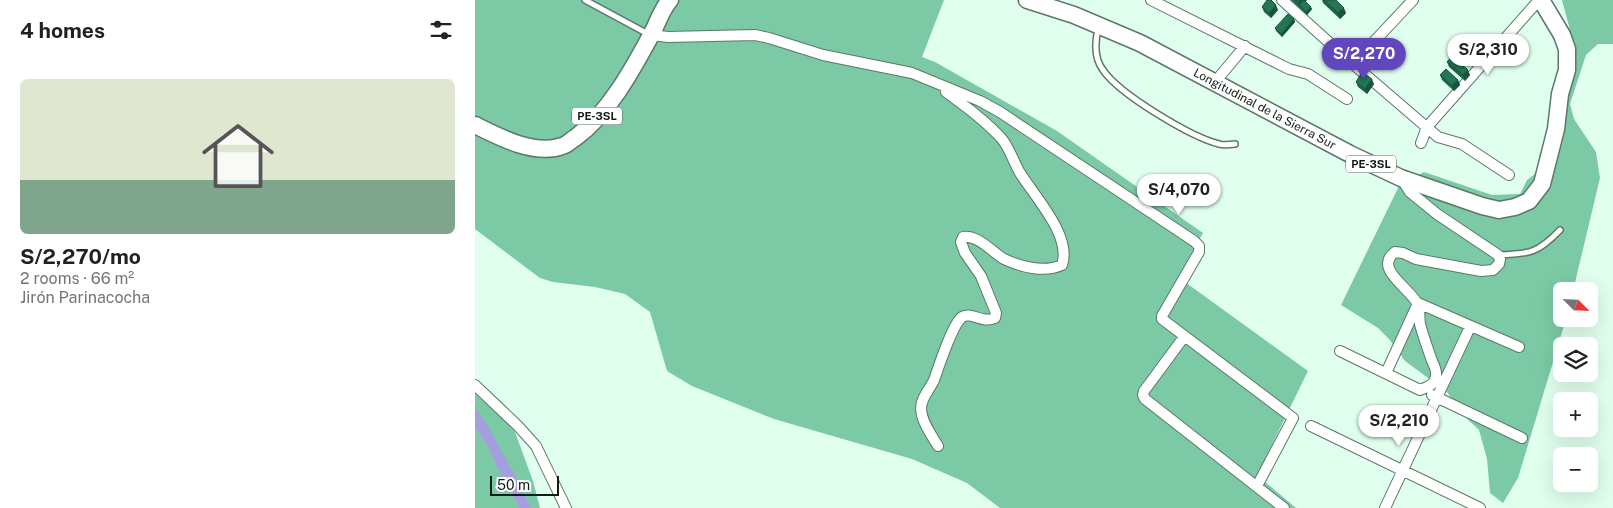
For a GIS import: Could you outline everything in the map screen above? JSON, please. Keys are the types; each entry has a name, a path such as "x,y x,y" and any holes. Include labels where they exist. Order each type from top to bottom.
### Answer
{"main road":[{"name":"PE-3SL","path":"475,125 504,139 529,147 563,146 581,133 619,89 670,0"},
{"name":"Longitudinal de la Sierra Sur","path":"1027,0 1074,15 1140,43 1350,154 1401,178 1499,210 1515,207 1529,201 1542,184 1556,129 1560,94 1567,70 1567,49 1562,35 1540,0"}],"street":[{"path":"1151,0 1289,69 1308,74 1347,99"},
{"path":"1282,0 1353,64 1442,139 1462,144 1509,175"},
{"path":"1353,64 1413,0"},
{"path":"1421,143 1427,127 1540,0"},
{"path":"651,35 668,37 755,35 823,54 912,73 980,101 1001,112 1194,241 1199,246 1199,252 1162,316 1165,323 1293,418 1257,486"},
{"path":"1215,82 1245,46"},
{"path":"935,84 987,124 1004,141 1019,172 1057,230 1065,257 1062,265 1053,269 1041,269 1005,259 977,240 967,236 963,237 961,242 965,253 981,276 996,313 995,318 989,321 968,315 961,318 947,343 933,382 922,403 921,410 930,434 938,446"},
{"path":"1401,178 1410,192 1437,214 1498,255 1500,259 1498,266 1493,270 1481,271 1416,259 1403,253 1395,252 1390,256 1388,262 1390,272 1418,303 1469,327 1519,347"},
{"path":"1387,373 1418,303"},
{"path":"1418,303 1420,324 1435,368 1436,377 1433,384 1419,390"},
{"path":"1385,508 1469,327"},
{"path":"1184,337 1144,391 1145,399 1284,508"},
{"path":"1340,351 1522,438"},
{"path":"475,385 518,426 535,446 566,508"},
{"path":"1311,426 1480,508"}],"lane":[{"path":"585,0 651,35"},
{"path":"1098,26 1096,40 1097,56 1102,70 1127,94 1170,121 1203,138 1221,145 1235,144"},
{"path":"1498,255 1535,251 1560,230"}],"green space":[{"path":"475,0 944,0 922,57 935,62 1057,131 1203,233 1178,277 1308,371 1257,475 1296,508 1000,508 967,483 912,459 774,419 692,386 667,371 650,312 625,294 595,287 553,282 540,278 475,229"},
{"path":"1562,0 1613,0 1613,44 1598,44 1586,55 1570,104 1574,119 1596,152 1600,178 1575,282 1553,282 1553,328 1563,328 1561,337 1553,337 1553,362 1518,478 1503,503 1490,493 1487,459 1479,430 1462,414 1447,392 1405,361 1389,339 1378,328 1341,305 1399,186 1424,172 1492,195 1520,194 1527,180 1551,162 1573,55 1569,26"},
{"path":"475,389 515,432 533,481 540,508 475,508"}],"shaded area":[{"path":"475,407 489,428 531,508 520,508 504,481 489,449 475,427"}],"building":[{"path":"1267,0 1271,0 1276,5 1269,13 1262,7"},
{"path":"1304,0 1311,7 1306,12 1299,5"},
{"path":"1324,0 1336,0 1344,8 1338,13"},
{"path":"1288,14 1294,19 1281,34 1275,28"},
{"path":"1452,56 1468,70 1463,75 1447,62"},
{"path":"1446,69 1458,80 1452,86 1440,75"},
{"path":"1362,72 1372,79 1365,89 1356,82"}]}
